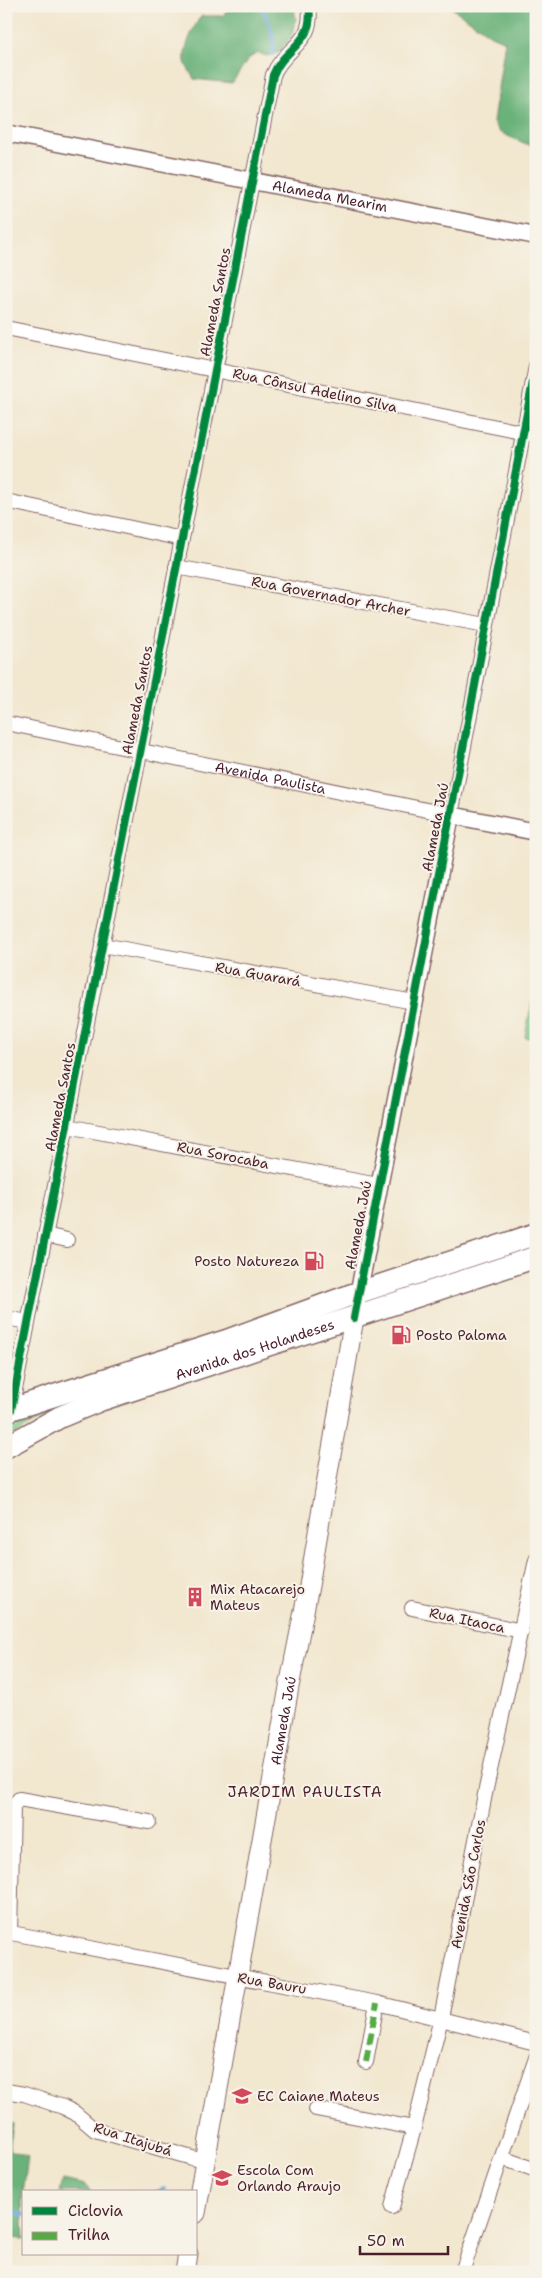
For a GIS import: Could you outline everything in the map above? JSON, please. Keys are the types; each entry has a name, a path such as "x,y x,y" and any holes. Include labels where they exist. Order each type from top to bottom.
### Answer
{"main road":[{"name":"Avenida dos Holandeses","path":"9,1410 225,1341 358,1293 536,1234"},
{"name":"Avenida dos Holandeses","path":"6,1447 60,1417 101,1400 536,1257"},
{"path":"358,1293 368,1303 382,1308"},
{"name":"Alameda Jaú","path":"198,2203 354,1318"},
{"path":"184,2272 188,2256"}],"street":[{"name":"Alameda Santos","path":"9,1410 67,1126 273,75 308,30 309,6"},
{"name":"Alameda Mearim","path":"6,133 536,236"},
{"name":"Rua Cônsul Adelino Silva","path":"6,328 529,434"},
{"name":"Alameda Jaú","path":"354,1318 486,625 529,434 536,366"},
{"path":"6,501 182,538"},
{"name":"Rua Governador Archer","path":"176,567 486,625"},
{"name":"Avenida Paulista","path":"6,723 536,832"},
{"name":"Rua Guarará","path":"102,945 414,1002"},
{"name":"Rua Sorocaba","path":"67,1126 378,1185"},
{"path":"45,1235 67,1240"},
{"path":"6,1318 28,1322"},
{"name":"Avenida São Carlos","path":"392,2207 441,2018 486,1789 536,1560"},
{"name":"Rua Itaoca","path":"412,1608 522,1631"},
{"path":"8,1933 13,1806 16,1801 19,1799 149,1822"},
{"name":"Rua Bauru","path":"8,1933 377,2003 536,2043"},
{"path":"366,2062 377,2003"},
{"path":"462,2272 536,2058"},
{"name":"Rua Itajubá","path":"6,2091 39,2098 63,2107 75,2113 95,2130 206,2162"},
{"path":"316,2109 414,2128"},
{"path":"502,2158 536,2170"}],"green space":[{"path":"231,6 292,6 296,18 294,30 280,52 267,56 258,53 249,58 232,83 194,79 185,61 187,44 192,31 201,16 223,16"},
{"path":"449,6 530,6 536,14 536,146 526,144 499,132 493,122 505,41 491,35"},
{"path":"536,982 536,1039 525,1037"},
{"path":"67,1400 67,1405 6,1439 6,1419"},
{"path":"6,2122 13,2124 9,2150 28,2157 22,2190 22,2239 6,2238"},
{"path":"63,2180 85,2185 89,2190 60,2190"}],"waterway":[{"path":"260,6 267,17 271,29 273,54"},
{"path":"6,2203 12,2211 22,2214"}],"marked path":[{"path":"366,2062 377,2003"}],"cycle path":[{"path":"11,1410 273,75 284,58 303,37 310,19 309,6"},
{"path":"354,1318 536,366"}],"place":[{"name":"Posto Natureza","path":"314,1261"},
{"name":"Posto Paloma","path":"401,1335"},
{"name":"Mix Atacarejo Mateus","path":"195,1597"},
{"name":"EC Caiane Mateus","path":"242,2096"},
{"name":"Escola Com Orlando Araujo","path":"222,2178"}],"district":[{"name":"JARDIM PAULISTA","path":"305,1792"}]}
